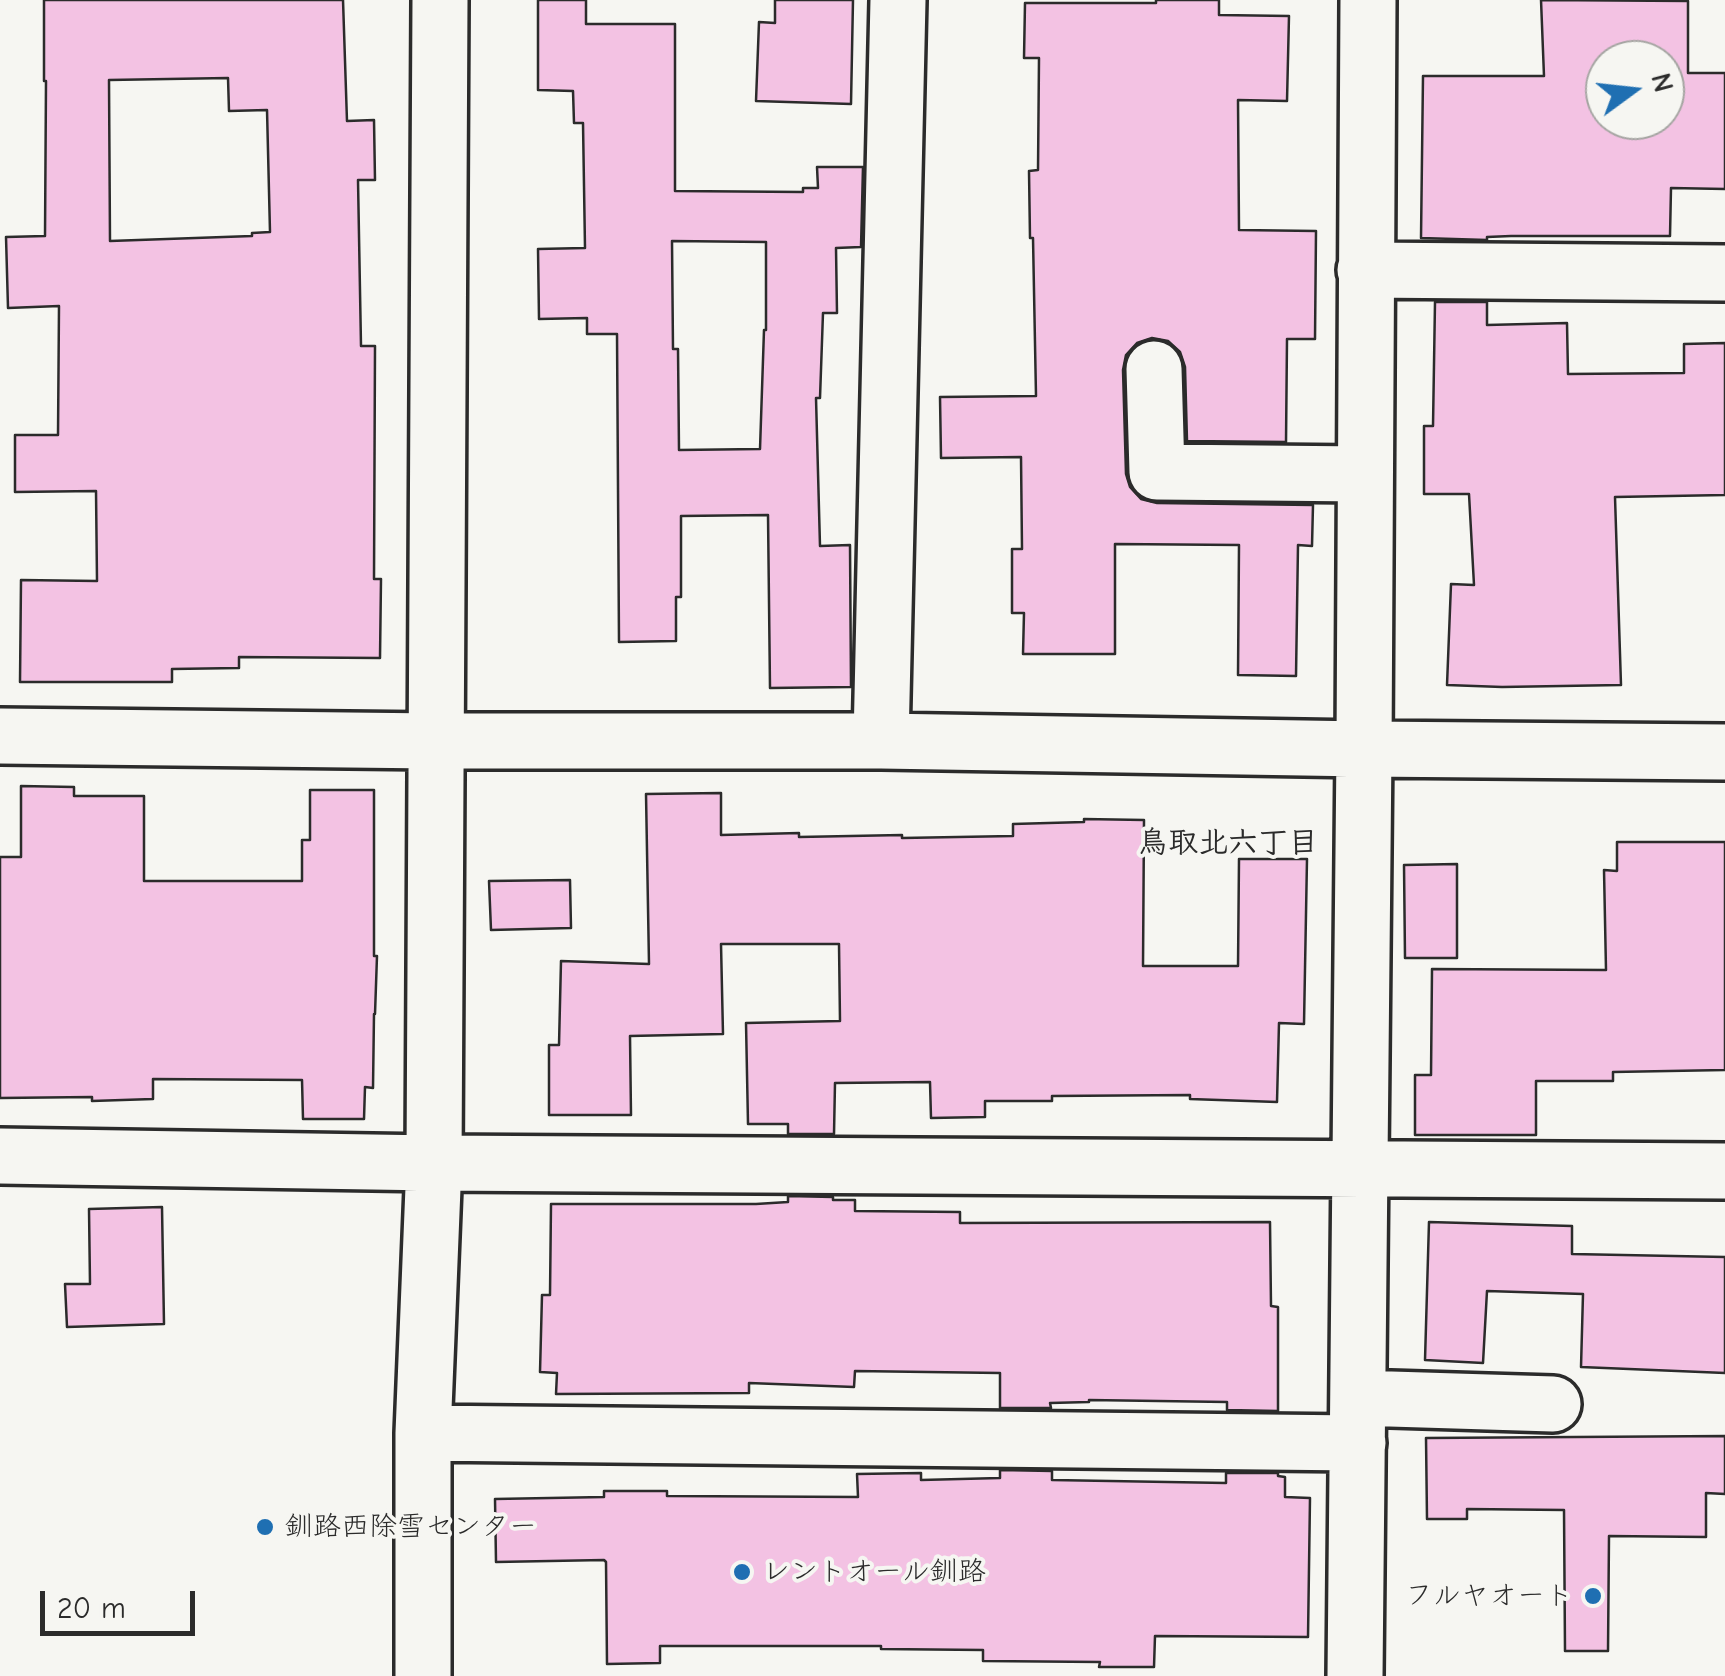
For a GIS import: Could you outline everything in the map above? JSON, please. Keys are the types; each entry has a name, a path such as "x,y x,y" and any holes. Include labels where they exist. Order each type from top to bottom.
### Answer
{"street":[{"path":"423,1676 424,1433 434,1163 440,0"},
{"path":"881,741 898,0"},
{"path":"1355,1676 1368,0"},
{"path":"1365,270 1725,273"},
{"path":"1154,370 1158,472 1365,474"},
{"path":"0,736 881,741 1725,752"},
{"path":"0,1156 434,1163 1725,1170"},
{"path":"424,1433 1358,1421 1553,1404"}],"building":[{"path":"44,0 343,0 347,121 374,120 375,180 358,180 361,346 375,346 374,579 381,579 380,658 239,657 239,668 172,669 172,682 20,682 21,580 97,581 96,491 15,492 15,435 58,435 59,306 8,308 6,237 45,236","holes":["228,78 229,111 267,110 270,232 110,241 109,80"]},
{"path":"538,0 586,0 586,24 675,24 675,191 803,192 803,188 818,188 817,167 863,167 861,247 836,248 837,313 823,313 820,398 816,398 820,546 850,545 851,687 770,688 768,515 681,516 681,597 676,597 676,641 619,642 617,334 587,334 587,318 539,319 538,249 585,248 583,123 574,123 573,91 538,90","holes":["672,241 766,242 760,449 679,450"]},
{"path":"775,0 853,0 851,104 756,101 759,22 775,23"},
{"path":"1219,0 1219,15 1289,16 1287,101 1238,100 1239,230 1316,231 1315,339 1287,339 1286,442 1187,441 1185,367 1180,352 1168,341 1152,338 1137,343 1126,355 1123,370 1126,474 1130,487 1141,499 1157,503 1313,505 1312,546 1298,545 1296,676 1238,675 1239,545 1115,544 1115,654 1023,654 1024,613 1012,613 1012,549 1022,549 1021,457 941,458 940,397 1036,396 1029,171 1038,170 1039,58 1024,58 1025,3"},
{"path":"1541,0 1688,1 1688,73 1725,73 1725,189 1671,188 1670,236 1421,238 1423,76 1544,76"},
{"path":"1435,302 1487,302 1487,325 1567,323 1568,374 1684,373 1684,344 1725,343 1725,495 1615,497 1621,685 1447,685 1451,584 1474,585 1469,494 1424,494 1424,426 1433,426"},
{"path":"21,786 74,787 74,796 144,796 144,881 302,881 302,840 310,840 310,790 374,790 377,956 373,1088 365,1087 364,1119 303,1119 302,1080 153,1079 153,1099 0,1098 0,857 21,857"},
{"path":"721,793 721,835 1013,836 1013,824 1144,820 1143,966 1238,966 1239,859 1307,859 1304,1024 1279,1023 1277,1102 1190,1099 1190,1095 1052,1096 1052,1101 985,1101 985,1117 931,1118 930,1082 835,1083 834,1134 788,1134 788,1124 748,1124 746,1023 840,1021 839,944 721,944 723,1034 630,1036 631,1115 549,1115 549,1045 559,1045 561,961 649,964 646,794"},
{"path":"1617,842 1725,842 1725,1070 1613,1072 1613,1081 1536,1081 1536,1135 1415,1135 1415,1075 1431,1075 1432,969 1606,970 1604,870 1617,871"},
{"path":"1457,864 1457,958 1405,958 1404,865"},
{"path":"570,880 571,928 491,930 489,881"},
{"path":"788,1196 855,1200 855,1211 960,1212 960,1223 1270,1222 1271,1306 1278,1307 1278,1411 1227,1410 1227,1402 1089,1400 1050,1403 1051,1408 1000,1408 1000,1373 855,1371 854,1387 749,1383 749,1393 556,1394 557,1373 540,1372 542,1295 550,1295 551,1204 756,1204 788,1202"},
{"path":"162,1207 164,1324 67,1327 65,1284 90,1284 89,1209"},
{"path":"1429,1222 1572,1226 1572,1254 1725,1257 1725,1373 1581,1367 1583,1294 1487,1291 1483,1363 1425,1360"},
{"path":"1725,1436 1725,1494 1706,1493 1706,1537 1609,1536 1608,1651 1565,1651 1564,1510 1467,1509 1467,1519 1427,1519 1426,1438"},
{"path":"1000,1470 1052,1471 1052,1480 1226,1483 1226,1473 1278,1473 1285,1477 1285,1497 1310,1498 1308,1637 1155,1636 1154,1667 1099,1667 1100,1662 983,1661 983,1650 881,1646 660,1646 660,1663 607,1664 604,1560 496,1562 495,1499 604,1497 604,1491 667,1491 667,1496 858,1497 857,1474 921,1473 921,1480 1000,1478"}],"place":[{"name":"釧路西除雪センター","path":"265,1527"},
{"name":"レントオール釧路","path":"742,1572"},
{"name":"フルヤオート","path":"1593,1596"}],"district":[{"name":"鳥取北六丁目","path":"1228,844"}]}
